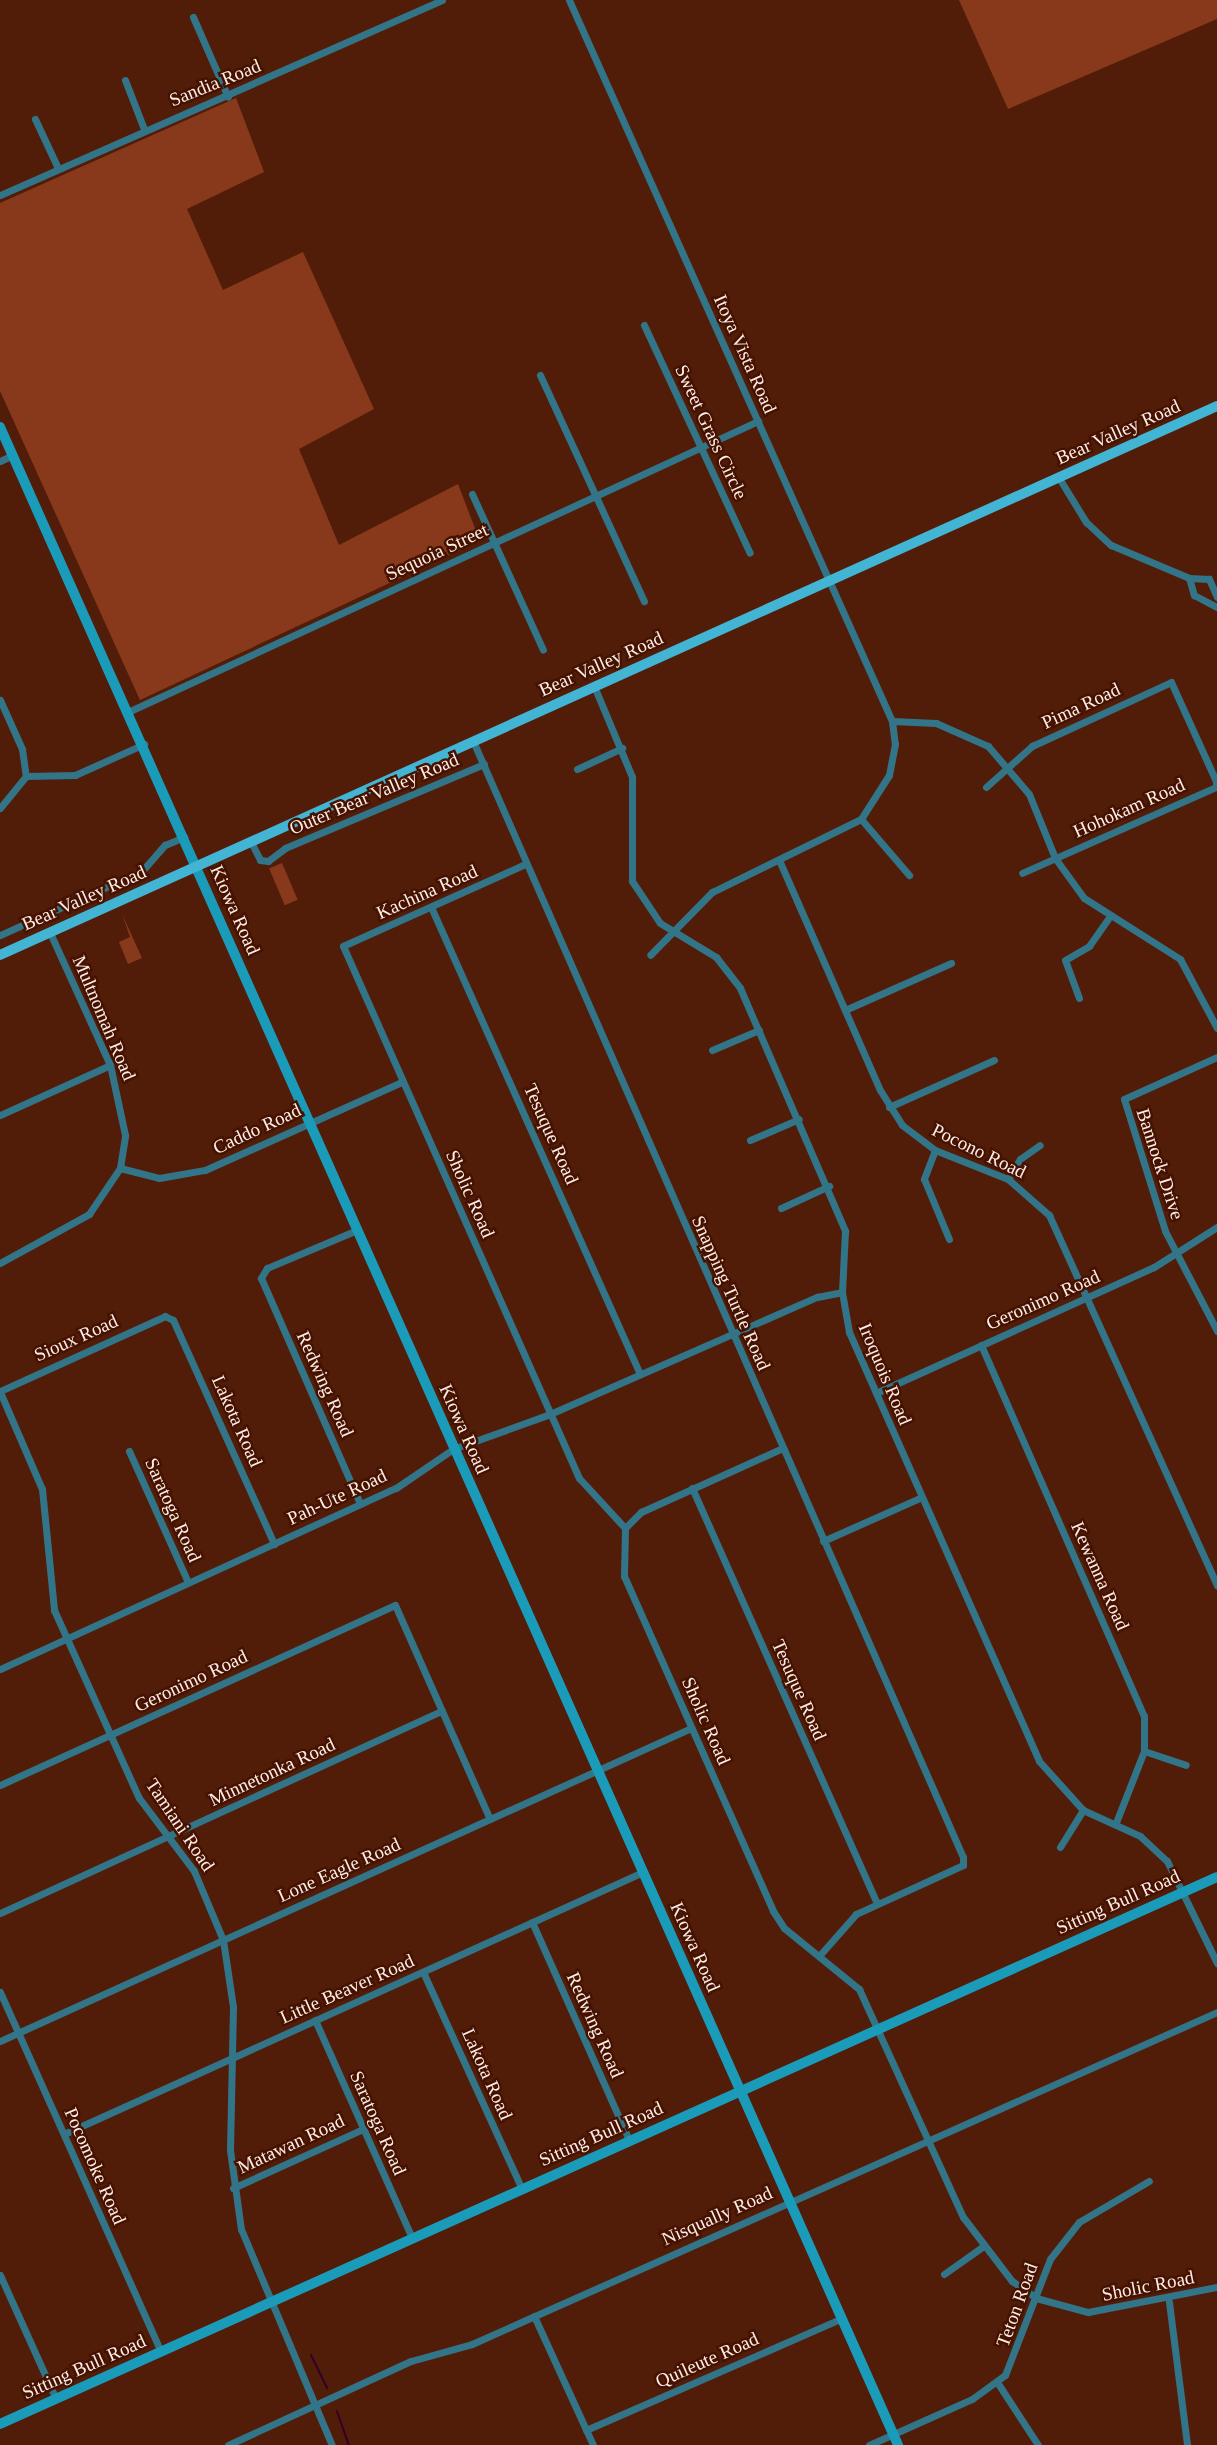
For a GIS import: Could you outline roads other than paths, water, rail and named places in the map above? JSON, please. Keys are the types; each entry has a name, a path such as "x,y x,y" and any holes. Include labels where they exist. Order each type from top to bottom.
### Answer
{"main road":[{"name":"Bear Valley Road","path":"0,955 1217,406"}],"street":[{"name":"Sandia Road","path":"0,195 144,128 228,97 442,0"},
{"name":"Itoya Vista Road","path":"569,0 892,721"},
{"path":"193,17 228,97"},
{"path":"125,80 144,128"},
{"path":"35,119 58,168"},
{"name":"Sweet Grass Circle","path":"644,325 750,553"},
{"path":"540,375 644,601"},
{"name":"Sequoia Street","path":"130,711 758,421"},
{"name":"Kiowa Road","path":"0,427 130,711 356,1230 898,2445"},
{"path":"0,461 13,455"},
{"path":"1059,478 1081,516 1111,545 1189,578 1209,579 1217,607"},
{"path":"472,494 542,650"},
{"path":"1189,578 1194,595 1212,595"},
{"name":"Pima Road","path":"985,787 1032,746 1171,682 1216,787"},
{"name":"Iroquois Road","path":"594,686 622,748 634,785 632,881 651,914 730,971 759,1030 829,1186 845,1231 842,1292 849,1332 1039,1761 1083,1811 1115,1825 1155,1848 1186,1891 1217,1963"},
{"path":"0,700 22,749 26,776 0,808"},
{"path":"650,955 670,930 712,892 860,819 889,775 892,721 936,723 970,736 1008,765 1029,794 1055,858 1108,919 1180,959 1217,1028"},
{"name":"Snapping Turtle Road","path":"473,741 523,865 963,1857 964,1865 877,1904"},
{"path":"26,776 75,775 144,744"},
{"path":"577,769 622,748"},
{"name":"Outer Bear Valley Road","path":"251,842 260,860 268,861 295,844 484,764"},
{"name":"Hohokam Road","path":"1022,873 1216,787"},
{"path":"860,819 909,876"},
{"path":"0,935 142,871 166,845 184,837"},
{"name":"Pocono Road","path":"779,860 889,1107 935,1150 1009,1179 1049,1215 1217,1586"},
{"name":"Kachina Road","path":"343,946 523,865"},
{"name":"Tesuque Road","path":"431,907 640,1374"},
{"path":"1079,998 1065,960 1089,946 1108,919"},
{"name":"Multnomah Road","path":"50,933 110,1065 122,1101 120,1168"},
{"name":"Sholic Road","path":"343,946 579,1478 625,1528 624,1576 773,1911 819,1956 859,1989 982,2247 1036,2298 1088,2312 1169,2302 1217,2287"},
{"path":"845,1010 951,963"},
{"path":"712,1050 759,1030"},
{"name":"Bannock Drive","path":"1175,1251 1124,1099 1217,1057"},
{"path":"889,1107 994,1060"},
{"path":"0,1115 110,1065"},
{"name":"Caddo Road","path":"120,1168 159,1178 185,1176 402,1082"},
{"path":"750,1140 799,1119"},
{"path":"1009,1179 1020,1159 1040,1145"},
{"path":"935,1150 924,1179 949,1239"},
{"path":"0,1263 77,1226 120,1168"},
{"path":"781,1208 829,1186"},
{"name":"Geronimo Road","path":"876,1392 1088,1297 1217,1227"},
{"name":"Redwing Road","path":"356,1230 267,1268 261,1278 360,1504"},
{"path":"1175,1251 1217,1331"},
{"name":"Pah-Ute Road","path":"0,1669 360,1504 453,1449 550,1414 732,1334 842,1292"},
{"name":"Sioux Road","path":"0,1391 165,1315"},
{"name":"Lakota Road","path":"165,1315 173,1320 274,1544"},
{"name":"Kewanna Road","path":"981,1345 1144,1716 1144,1751 1115,1825"},
{"name":"Tamiani Road","path":"0,1391 42,1489 54,1610 139,1798 198,1879 223,1940 234,2058 233,2189 240,2229 332,2445"},
{"path":"625,1528 641,1512 783,1448"},
{"name":"Saratoga Road","path":"129,1451 188,1583"},
{"name":"Tesuque Road","path":"692,1488 877,1904"},
{"path":"823,1541 922,1497"},
{"name":"Geronimo Road","path":"0,1786 395,1605 442,1711"},
{"path":"442,1711 490,1819"},
{"name":"Minnetonka Road","path":"0,1913 442,1711"},
{"name":"Lone Eagle Road","path":"0,2041 691,1728"},
{"path":"1144,1751 1186,1765"},
{"path":"1060,1847 1083,1811"},
{"name":"Little Beaver Road","path":"64,2134 643,1872"},
{"name":"Sitting Bull Road","path":"0,2424 1217,1877"},
{"path":"819,1956 838,1930 877,1904"},
{"name":"Redwing Road","path":"532,1922 629,2140"},
{"name":"Lakota Road","path":"423,1972 522,2189"},
{"name":"Pocomoke Road","path":"0,1992 161,2352"},
{"name":"Nisqually Road","path":"228,2445 316,2404 534,2316 1217,2012"},
{"name":"Saratoga Road","path":"315,2020 412,2238"},
{"name":"Matawan Road","path":"233,2189 363,2129"},
{"name":"Teton Road","path":"998,2382 1021,2347 1051,2259 1079,2222 1149,2181"},
{"path":"944,2274 982,2247"},
{"path":"0,2275 56,2399"},
{"path":"1169,2302 1187,2445"},
{"path":"534,2316 593,2445"},
{"name":"Quileute Road","path":"586,2430 840,2319"},
{"path":"869,2445 998,2382 1038,2445"}],"waterway":[{"path":"311,2355 327,2388"},
{"path":"337,2411 349,2445"}]}
